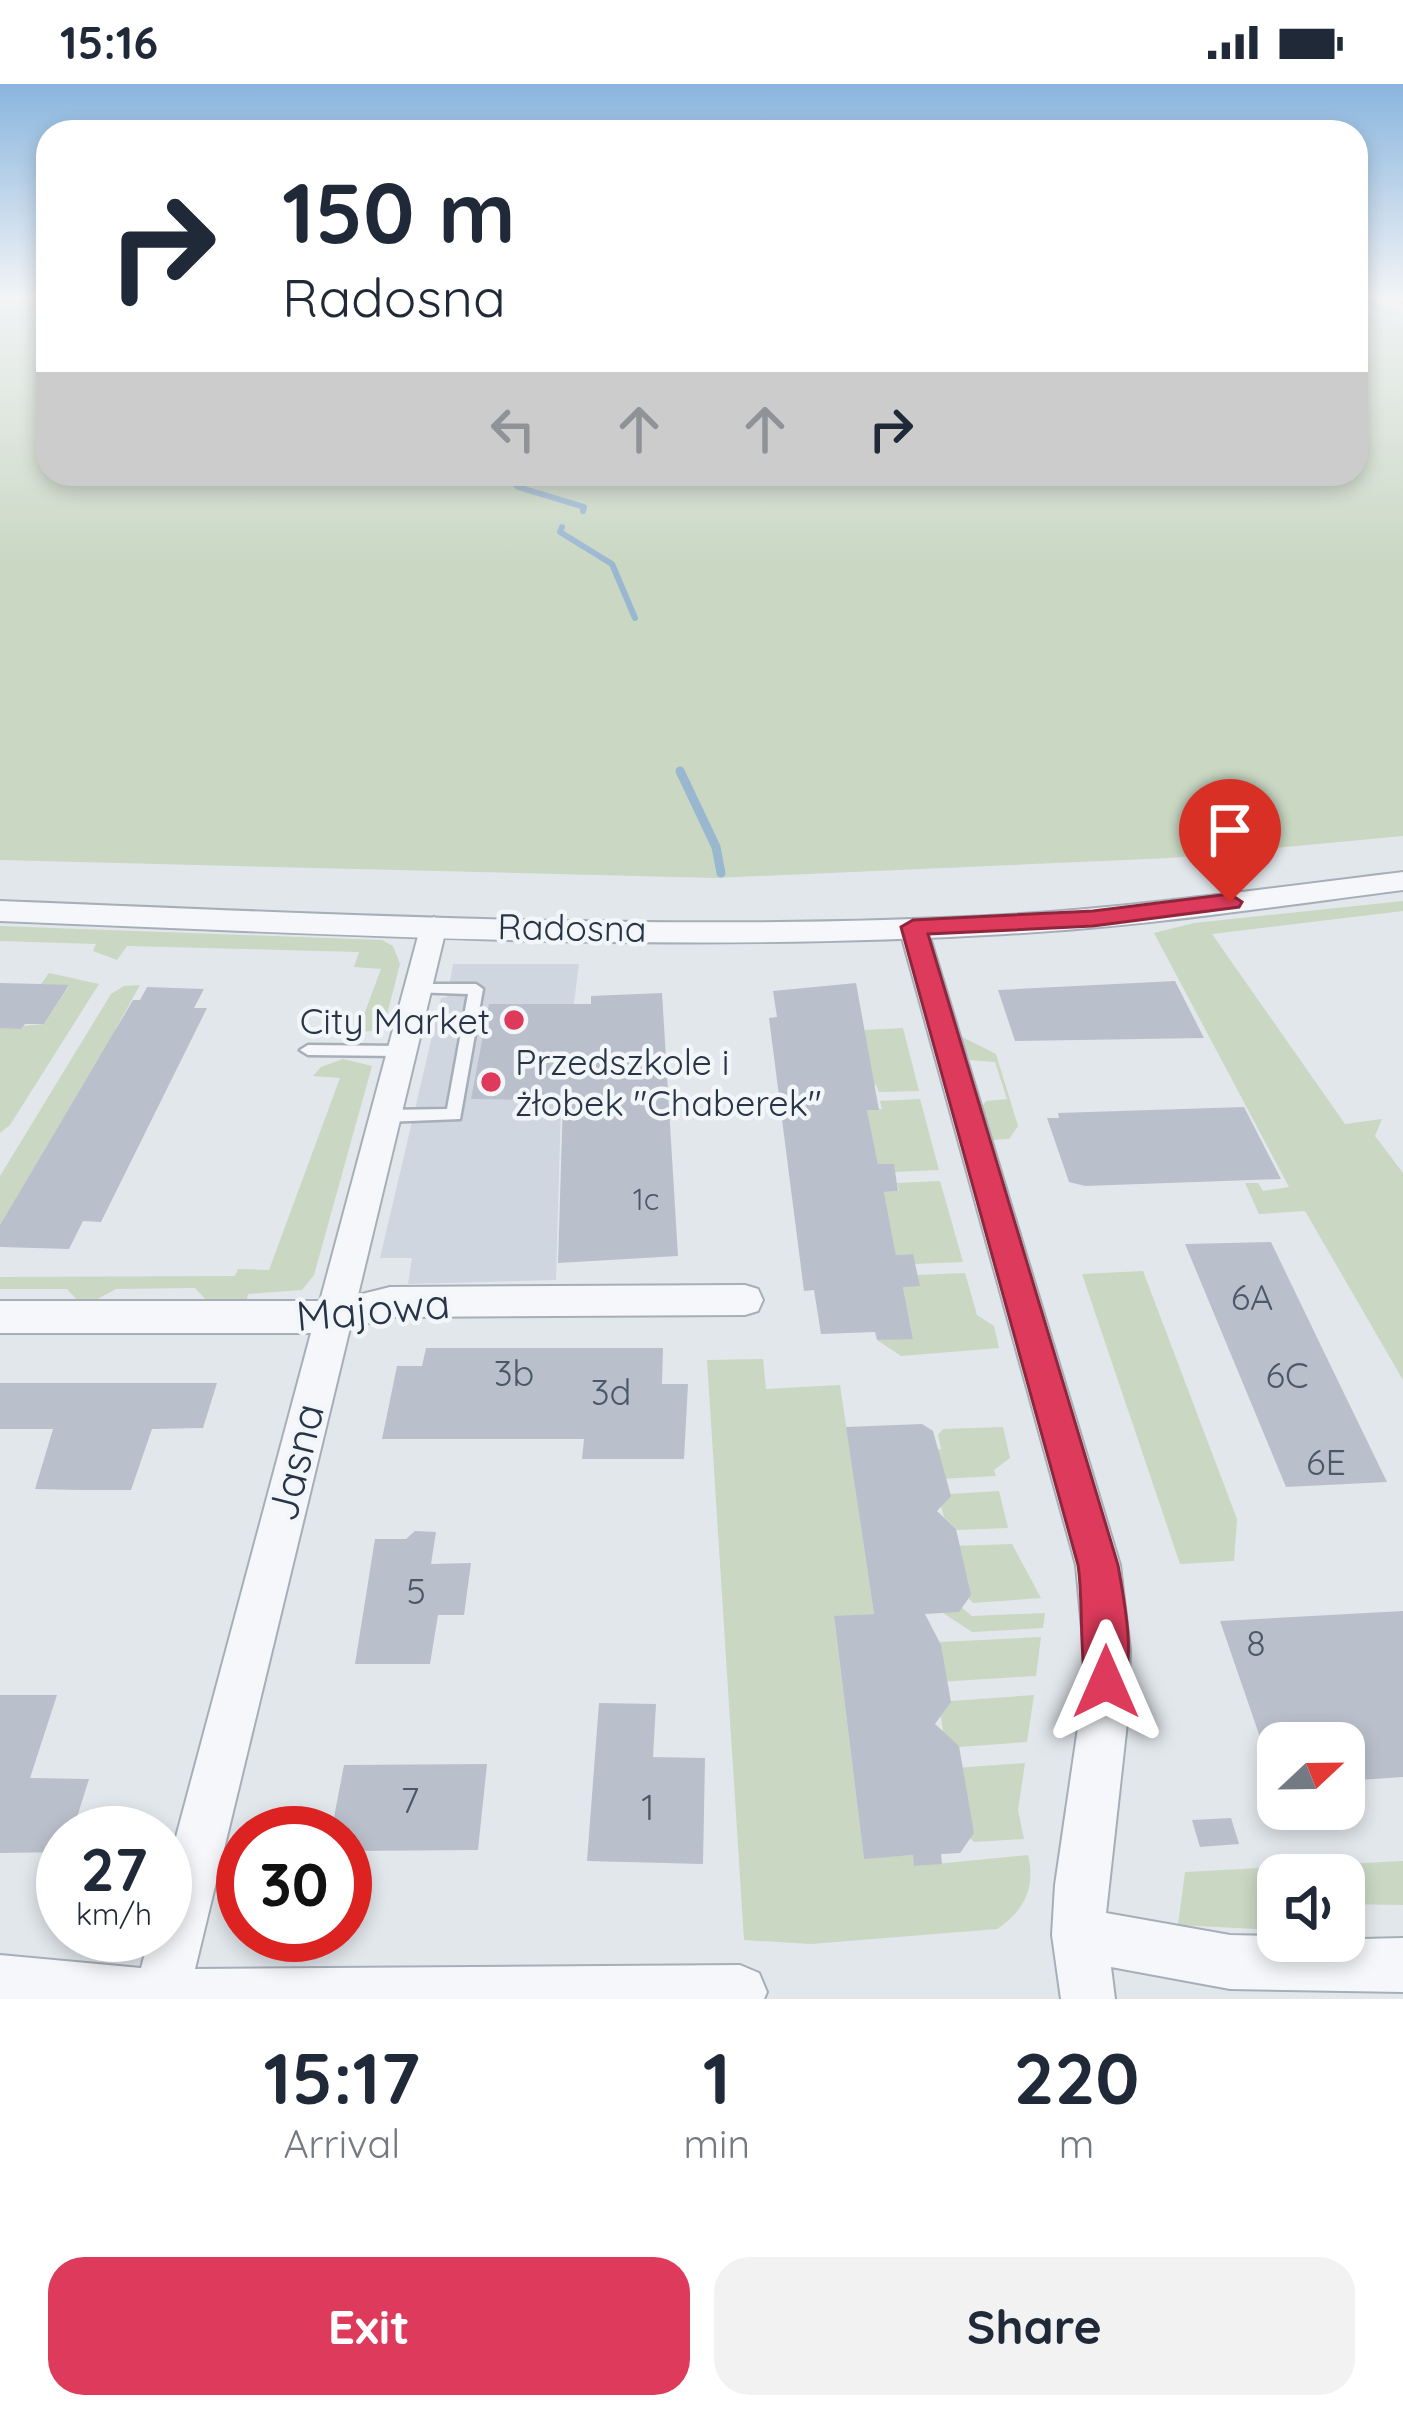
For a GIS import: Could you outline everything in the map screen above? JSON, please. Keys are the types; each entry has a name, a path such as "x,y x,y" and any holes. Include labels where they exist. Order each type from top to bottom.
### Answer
{"street":[{"name":"Radosna","path":"0,911 434,926 913,927 1093,919 1403,881"},
{"name":"Jasna","path":"160,1998 434,926"},
{"path":"913,927 1067,1450 1102,1586 1107,1650 1104,1714 1079,1935 1088,1999"},
{"name":"Majowa","path":"0,1317 332,1317 390,1302 746,1300"},
{"path":"1079,1935 1230,1962 1403,1965"},
{"path":"0,1982 160,1998 740,1992"}],"lane":[{"path":"382,1116 454,1115 476,989 416,989"},
{"path":"308,1050 400,1051"}],"shaded area":[{"path":"453,964 579,964 561,1105 556,1280 408,1284 412,1258 380,1258"}],"green space":[{"path":"0,387 36,387 36,486 1368,486 1368,387 1403,387 1403,836 1170,858 715,878 0,860"},
{"path":"1403,901 1403,911 1212,934 1345,1124 1382,1119 1375,1136 1403,1173 1403,1380 1305,1211 1259,1214 1245,1183 1258,1183 1263,1191 1289,1187 1154,933 1194,923"},
{"path":"0,926 382,940 393,946 400,964 383,1030 336,1034 333,1028 359,1028 381,969 354,967 359,952 127,946 117,960 93,951 96,944 0,941"},
{"path":"49,973 99,984 10,1125 0,1133 0,1028 44,1024 69,986 41,984"},
{"path":"140,985 107,1055 100,1056 0,1225 0,1176 111,994 124,986"},
{"path":"903,1028 919,1091 879,1092 876,1085 862,1085 865,1030"},
{"path":"960,1036 996,1054 1018,1126 1009,1139 991,1140 982,1107 986,1101 1007,1099 995,1062 970,1060"},
{"path":"343,1059 372,1066 314,1275 302,1290 248,1294 246,1303 208,1302 195,1288 116,1289 92,1302 79,1302 67,1289 0,1289 0,1277 235,1276 238,1269 269,1270 340,1078 313,1076 321,1067"},
{"path":"920,1099 939,1170 895,1172 893,1164 878,1164 867,1110 882,1109 880,1101"},
{"path":"940,1181 963,1262 915,1264 912,1254 896,1255 884,1192 899,1191 897,1183"},
{"path":"1143,1271 1237,1519 1234,1561 1180,1564 1082,1274"},
{"path":"965,1273 977,1315 994,1326 999,1348 901,1356 877,1340 913,1338 903,1287 917,1275"},
{"path":"763,1359 766,1389 840,1385 874,1614 834,1617 864,1858 913,1855 915,1866 1028,1855 1026,1898 997,1929 811,1944 744,1940 707,1360"},
{"path":"1003,1427 1010,1458 994,1470 996,1476 941,1479 935,1450 941,1449 938,1435 943,1429"},
{"path":"999,1491 1008,1528 957,1530 944,1517 941,1506 950,1494"},
{"path":"1012,1544 1041,1598 973,1603 968,1579 959,1579 954,1546"},
{"path":"962,1608 972,1616 1045,1613 1043,1628 972,1632 943,1613"},
{"path":"1041,1637 1036,1676 938,1682 940,1642"},
{"path":"1034,1695 1027,1742 959,1747 943,1732 941,1716 951,1701"},
{"path":"1025,1763 1018,1810 1024,1839 974,1842 954,1768"},
{"path":"1403,1861 1403,1905 1365,1904 1365,1863"},
{"path":"1257,1868 1257,1929 1178,1925 1185,1872"}],"building":[{"path":"1175,981 1204,1038 1015,1041 998,990"},
{"path":"0,983 69,985 44,1024 25,1024 21,1029 0,1028"},
{"path":"856,983 879,1110 867,1110 878,1164 894,1164 898,1191 884,1192 896,1255 913,1254 920,1286 903,1287 913,1339 877,1340 875,1332 821,1334 814,1290 804,1291 769,1018 777,1017 773,991"},
{"path":"147,987 204,989 194,1008 207,1008 101,1222 83,1221 69,1249 0,1247 0,1225 133,1000 140,1000"},
{"path":"662,993 678,1256 558,1263 563,1100 471,1099 489,1004 591,1004 591,996"},
{"path":"1244,1107 1281,1179 1085,1186 1069,1182 1047,1118 1059,1118 1058,1113"},
{"path":"1271,1242 1387,1482 1286,1487 1185,1244"},
{"path":"426,1348 663,1348 662,1384 688,1384 684,1459 582,1459 584,1439 382,1439 397,1366 422,1366"},
{"path":"0,1383 217,1383 203,1428 152,1429 131,1490 79,1490 35,1489 53,1429 0,1429"},
{"path":"922,1424 933,1431 951,1496 937,1511 956,1529 971,1595 959,1612 925,1614 941,1645 951,1702 935,1724 959,1746 974,1833 960,1853 941,1854 942,1864 914,1866 913,1855 864,1859 834,1616 874,1614 846,1427"},
{"path":"415,1531 436,1532 431,1564 471,1563 464,1615 438,1615 430,1664 355,1664 375,1539 406,1539"},
{"path":"1403,1611 1403,1777 1365,1780 1365,1722 1257,1722 1257,1728 1220,1621"},
{"path":"0,1695 57,1695 30,1778 89,1779 80,1806 36,1806 36,1852 0,1853"},
{"path":"599,1703 656,1704 653,1757 705,1758 703,1864 587,1861"},
{"path":"487,1764 478,1850 372,1851 372,1806 336,1806 344,1765"},
{"path":"1231,1818 1239,1844 1200,1847 1192,1820"}],"waterway":[{"path":"517,486 584,507 583,511"},
{"path":"562,527 560,532 612,564 635,618"},
{"path":"680,771 716,847 721,873"}],"place":[{"name":"City Market","path":"514,1020"},
{"name":"Przedszkole i żłobek \"Chaberek\"","path":"491,1082"}],"route":[{"path":"1106,1682 1105,1608 1098,1565 913,927 1093,919 1230,902"}]}
